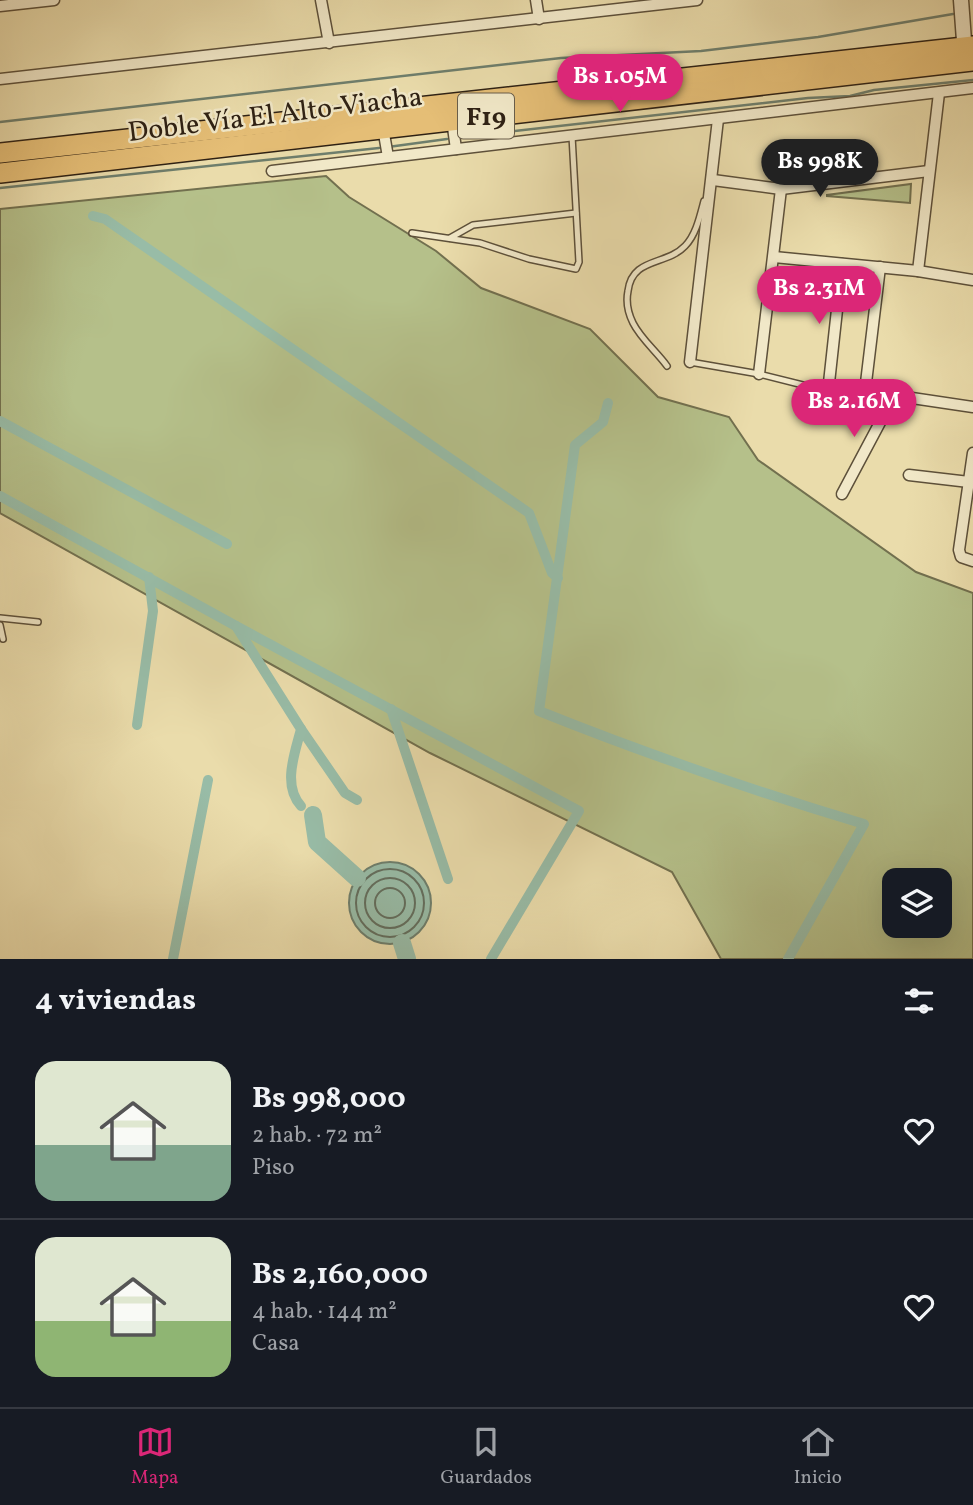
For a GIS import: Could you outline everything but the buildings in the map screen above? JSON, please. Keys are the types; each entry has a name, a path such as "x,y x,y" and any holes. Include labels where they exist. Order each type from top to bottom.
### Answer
{"highway":[{"name":"Doble Vía El Alto-Viacha","path":"0,173 452,120 969,54"},
{"name":"Doble Vía El Alto-Viacha","path":"0,153 969,54"}],"street":[{"path":"0,6 54,0"},
{"path":"321,0 328,43"},
{"path":"536,0 539,19"},
{"path":"0,79 697,0"},
{"path":"961,0 969,54"},
{"path":"272,171 973,88"},
{"path":"918,271 939,93"},
{"path":"690,362 713,183 718,119"},
{"path":"452,120 456,149"},
{"path":"383,128 388,157"},
{"path":"713,183 781,189 929,170"},
{"path":"760,374 781,189"},
{"path":"774,257 918,271 973,280"},
{"path":"828,392 842,264"},
{"path":"880,267 865,391 894,398 973,407"},
{"path":"842,494 894,398"},
{"path":"973,453 960,550 961,557 973,561"},
{"path":"909,475 969,482"}],"lane":[{"path":"412,233 480,243 529,259 576,269 579,262 572,136"},
{"path":"667,366 632,322 627,303 630,280 642,265 676,253 685,246 699,219 707,188 713,183"},
{"path":"449,239 472,225 576,213"},
{"path":"690,362 760,374 828,392"},
{"path":"0,618 38,622"},
{"path":"0,625 3,639"}],"shaded area":[{"path":"326,176 349,197 436,251 481,288 590,329 658,397 729,417 758,460 916,572 973,593 973,959 721,959 672,872 430,753 0,513 0,209"},
{"path":"911,184 910,203 827,196 827,195"}],"water":[{"path":"390,862 406,865 419,874 428,887 431,903 428,919 419,932 406,941 390,944 374,941 361,932 352,919 349,903 352,887 361,874 374,865"}],"waterway":[{"path":"0,122 561,58 701,51 818,37 953,14"},
{"path":"462,137 808,98 850,96 874,90 973,80"},
{"path":"388,147 447,139"},
{"path":"0,188 379,148"},
{"path":"93,216 105,219 529,513 552,573 558,578"},
{"path":"608,403 603,422 575,445 539,711 700,771 864,824 788,959"},
{"path":"0,421 227,544"},
{"path":"0,496 236,626 301,729 293,758 291,779 295,798 301,806"},
{"path":"137,725 153,611 149,577"},
{"path":"236,626 579,811 491,959"},
{"path":"391,709 448,879"},
{"path":"301,729 345,793 357,800"},
{"path":"173,959 208,780"},
{"path":"313,815 317,842 357,878"},
{"path":"402,943 407,959"}]}
